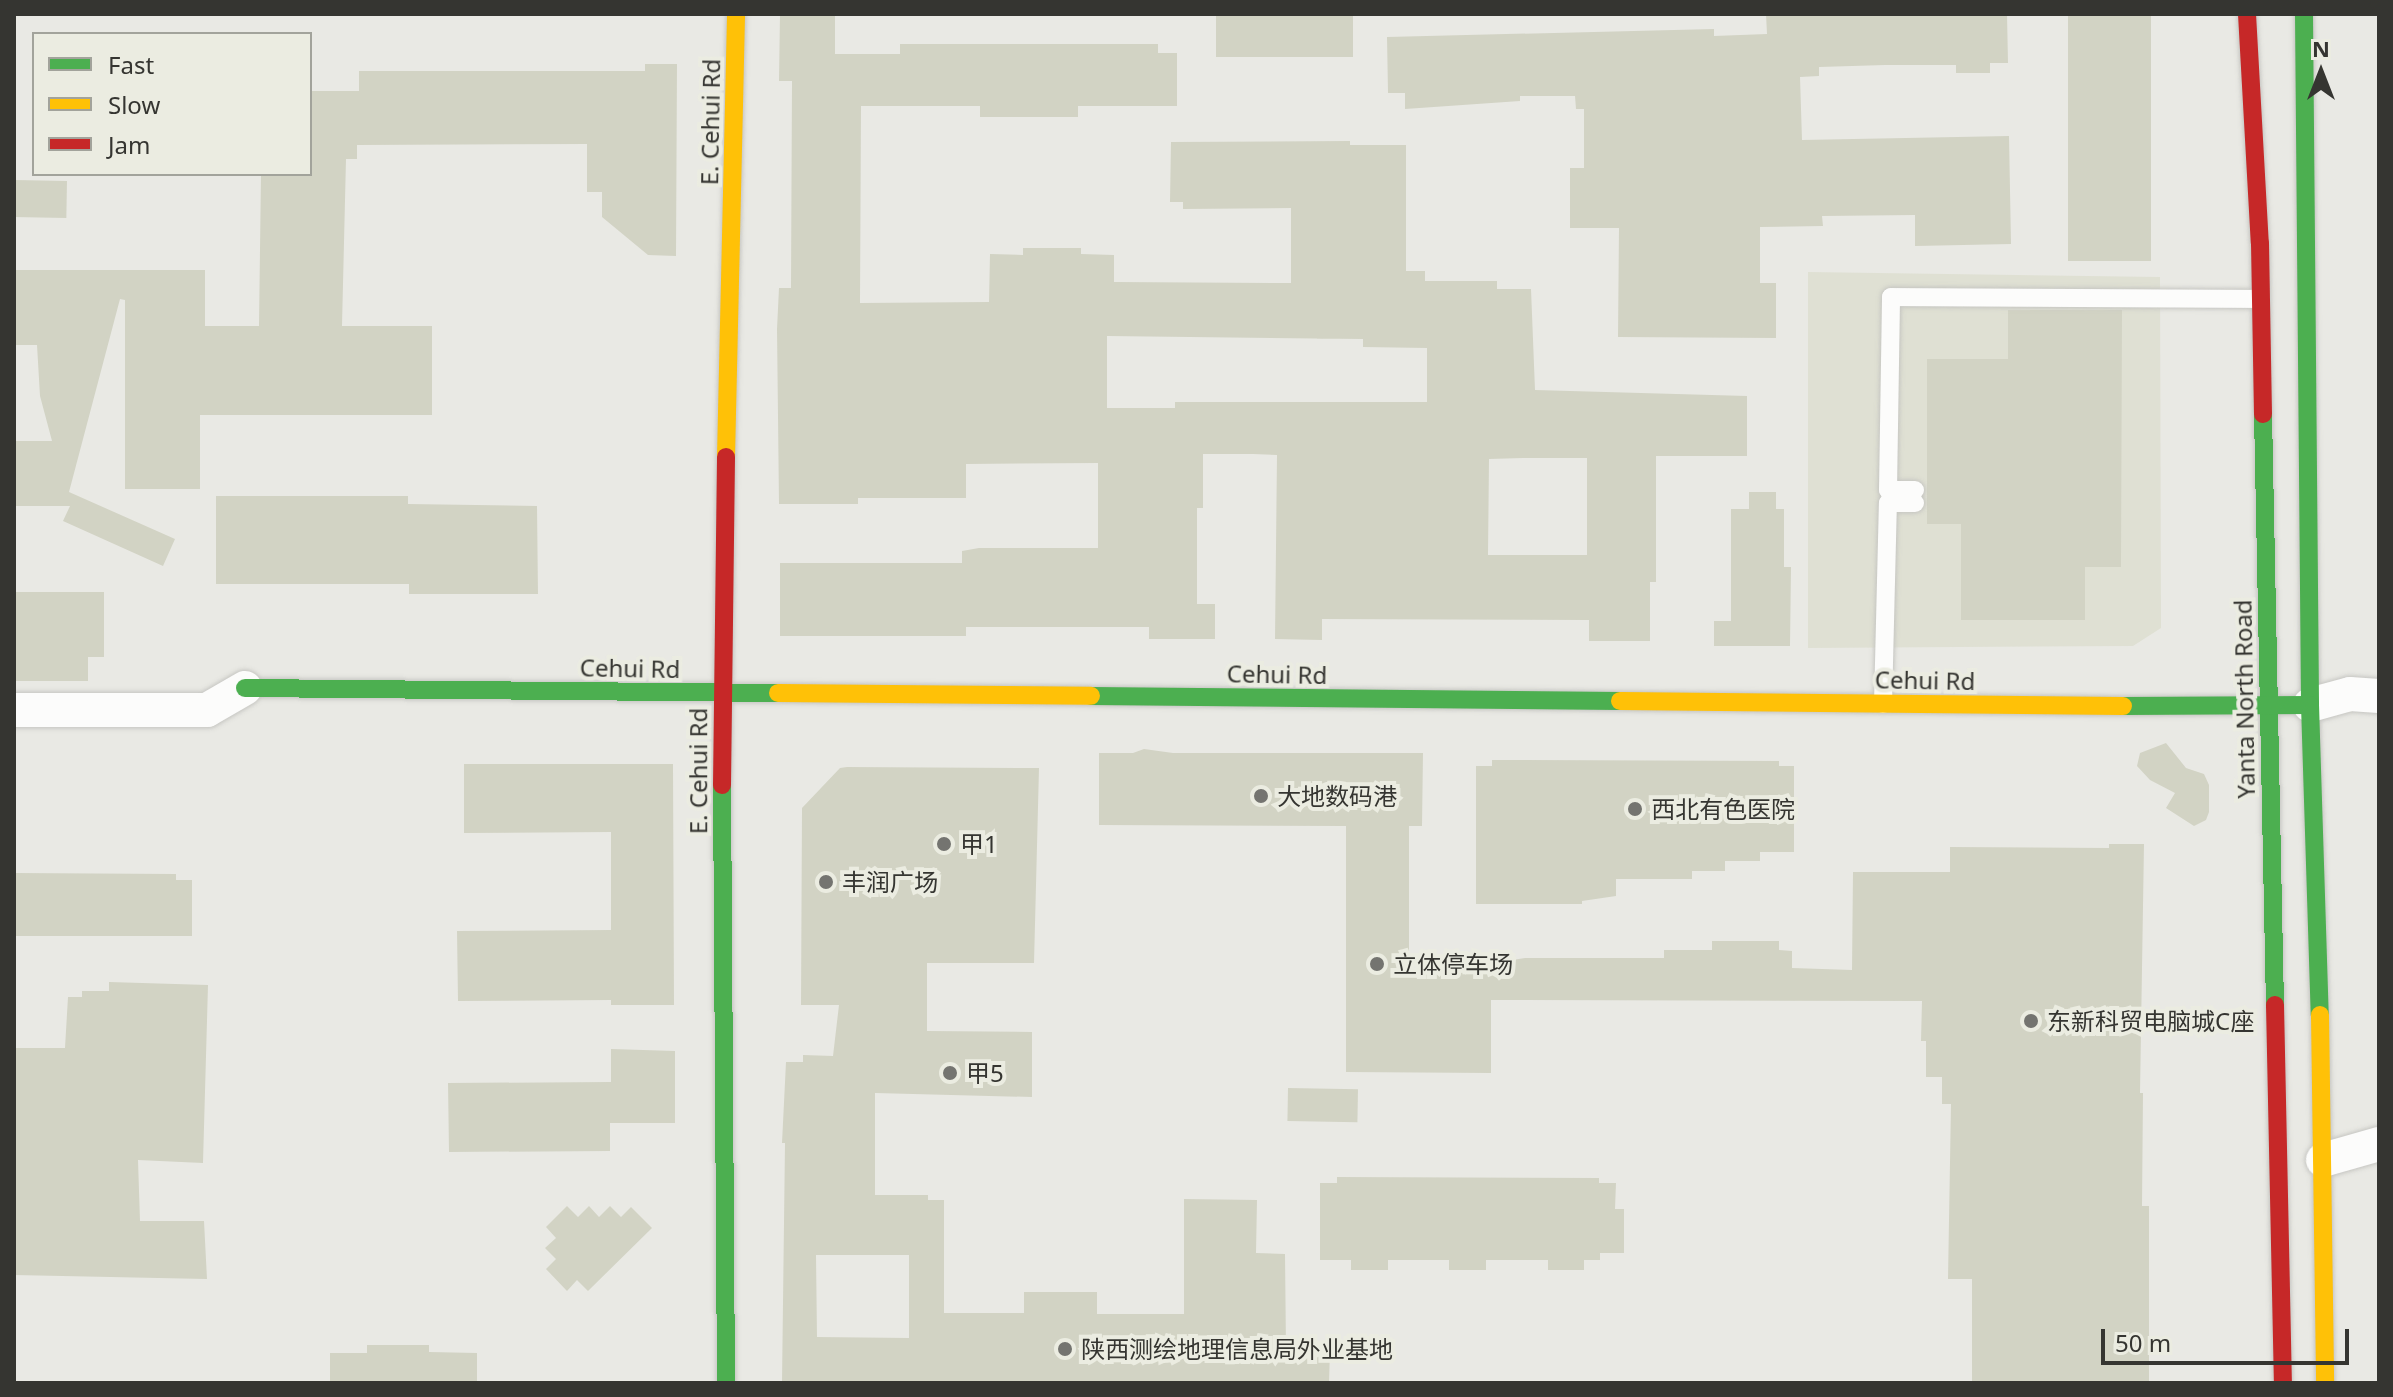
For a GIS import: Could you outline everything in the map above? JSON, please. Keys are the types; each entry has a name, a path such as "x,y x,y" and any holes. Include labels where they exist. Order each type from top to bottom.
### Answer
{"street":[{"name":"E. Cehui Rd","path":"726,1383 721,692 736,14"},
{"name":"Yanta North Road","path":"2247,14 2261,299 2283,1383"},
{"path":"2304,14 2310,705 2323,1160 2325,1383"},
{"name":"Cehui Rd","path":"245,688 1883,704 2310,705"},
{"path":"14,710 207,710 245,688"},
{"path":"2310,705 2350,694 2379,696"},
{"path":"2323,1160 2379,1144"}],"lane":[{"path":"1883,704 1888,503 1915,497 1888,490 1891,297 2261,299"}],"shaded area":[{"path":"1808,272 2160,277 2161,628 2133,646 1808,648"}],"building":[{"path":"780,14 835,14 835,54 900,54 900,44 1158,44 1158,53 1177,53 1177,106 1078,106 1078,117 980,117 980,106 861,106 860,303 989,302 990,254 1023,255 1023,248 1081,248 1081,254 1114,255 1114,282 1291,283 1291,208 1183,209 1183,202 1170,202 1171,142 1350,141 1350,145 1406,145 1406,271 1425,271 1425,281 1497,281 1497,289 1531,289 1535,390 1747,396 1747,456 1656,456 1656,582 1650,582 1650,641 1589,641 1589,620 1322,619 1322,640 1275,639 1277,455 1253,454 1203,454 1203,508 1197,508 1197,604 1215,604 1215,639 1149,639 1149,627 966,627 966,636 780,636 780,563 962,563 962,551 979,548 1098,548 1098,463 966,464 966,498 858,498 858,504 779,504 777,329 779,288 791,288 792,81 779,81","holes":["1107,336 1363,339 1363,347 1427,348 1427,402 1175,402 1175,408 1107,408","1587,458 1587,555 1488,555 1489,459"]},
{"path":"1216,14 1353,14 1353,57 1216,57"},
{"path":"1766,14 2007,14 2008,63 1990,63 1990,73 1956,73 1956,65 1885,65 1819,67 1819,76 1800,77 1802,140 2009,136 2011,244 1915,246 1915,215 1822,216 1823,226 1760,227 1760,283 1776,283 1776,338 1618,337 1619,228 1570,228 1570,168 1584,168 1584,109 1576,109 1575,96 1520,96 1520,101 1405,109 1405,93 1388,93 1387,37 1714,29 1714,36 1767,34"},
{"path":"2068,14 2151,14 2151,261 2068,261"},
{"path":"645,64 677,64 676,256 648,255 602,217 602,192 587,192 587,144 357,145 357,159 346,159 342,326 432,326 432,415 200,415 200,489 125,489 125,300 120,299 69,492 175,539 163,566 63,521 70,506 14,506 14,441 52,441 40,396 37,345 14,345 14,270 205,270 205,326 259,326 261,176 312,176 312,91 359,91 359,71 645,71"},
{"path":"14,180 67,181 66,218 14,217"},
{"path":"2008,310 2122,310 2121,567 2085,567 2085,620 1961,620 1961,524 1927,524 1927,359 2008,359"},
{"path":"1749,492 1776,492 1776,509 1784,509 1784,567 1791,567 1790,646 1714,646 1714,621 1731,621 1731,509 1749,509"},
{"path":"216,496 408,496 408,504 537,506 538,594 409,594 409,584 216,584"},
{"path":"14,592 104,592 104,657 88,657 88,681 16,681"},
{"path":"2166,743 2186,768 2204,774 2209,785 2209,812 2206,820 2194,826 2166,808 2175,793 2150,780 2137,766 2140,753"},
{"path":"1144,749 1173,753 1423,753 1422,826 1409,826 1409,971 1492,973 1492,965 1506,965 1506,961 1525,958 1664,958 1664,950 1712,950 1712,941 1779,941 1779,950 1792,951 1792,968 1852,970 1853,872 1950,872 1950,847 2109,848 2109,844 2144,844 2140,1093 2143,1093 2142,1206 2149,1206 2149,1383 1972,1383 1972,1279 1948,1279 1951,1104 1942,1104 1942,1077 1926,1077 1926,1041 1921,1041 1922,1001 1491,1000 1491,1073 1346,1072 1346,826 1099,825 1099,753 1133,753"},
{"name":"西北有色医院","path":"1492,760 1779,761 1779,766 1794,766 1794,852 1760,852 1760,861 1725,861 1725,871 1692,871 1692,879 1616,879 1616,896 1582,901 1582,904 1476,904 1476,766 1492,766"},
{"path":"464,764 673,764 674,1005 611,1005 611,1000 458,1001 457,931 611,930 611,832 464,833"},
{"path":"840,768 1039,768 1034,963 927,963 927,1031 1032,1032 1032,1097 875,1093 875,1195 928,1195 928,1200 944,1200 944,1313 1024,1313 1024,1292 1097,1292 1097,1314 1184,1314 1184,1199 1257,1200 1256,1253 1285,1254 1286,1349 1330,1350 1329,1383 782,1383 785,1143 782,1143 786,1062 803,1062 803,1055 833,1056 839,1005 801,1005 802,808","holes":["816,1255 909,1255 909,1338 817,1337"]},
{"path":"14,873 176,874 176,880 192,880 192,936 14,936"},
{"path":"109,982 208,985 203,1163 138,1160 140,1221 204,1221 207,1279 14,1275 14,1048 65,1048 68,997 82,997 82,991 109,991"},
{"path":"611,1049 675,1051 675,1123 610,1123 610,1151 449,1152 448,1083 611,1082"},
{"path":"1288,1088 1358,1089 1357,1122 1287,1121"},
{"path":"1337,1177 1599,1178 1599,1183 1616,1183 1615,1209 1624,1209 1624,1253 1600,1253 1600,1260 1584,1260 1584,1270 1548,1270 1548,1260 1486,1260 1486,1270 1449,1270 1449,1260 1388,1260 1388,1270 1351,1270 1351,1260 1320,1260 1320,1183 1337,1183"},
{"path":"567,1206 578,1217 589,1206 599,1217 610,1206 621,1217 631,1207 652,1228 588,1291 577,1280 567,1291 546,1269 556,1259 545,1248 556,1238 546,1227"},
{"path":"367,1345 429,1345 429,1352 477,1353 477,1383 330,1383 330,1353 367,1353"}],"traffic: fast":[{"path":"2304,14 2310,705 2320,1015"},
{"path":"2263,414 2275,1005"},
{"path":"245,688 778,693"},
{"path":"1091,696 1620,701"},
{"path":"2123,706 2310,705"},
{"path":"722,785 726,1383"}],"traffic: slow":[{"path":"726,457 736,14"},
{"path":"778,693 1091,696"},
{"path":"1620,701 2123,706"},
{"path":"2320,1015 2325,1383"}],"traffic: jam":[{"path":"2247,14 2260,243 2263,414"},
{"path":"722,785 726,457"},
{"path":"2275,1005 2283,1383"}],"place":[{"name":"大地数码港","path":"1261,796"},
{"name":"西北有色医院","path":"1635,809"},
{"name":"甲1","path":"944,844"},
{"name":"丰润广场","path":"826,882"},
{"name":"立体停车场","path":"1377,964"},
{"name":"东新科贸电脑城C座","path":"2031,1021"},
{"name":"甲5","path":"950,1073"},
{"name":"陕西测绘地理信息局外业基地","path":"1065,1349"}]}
